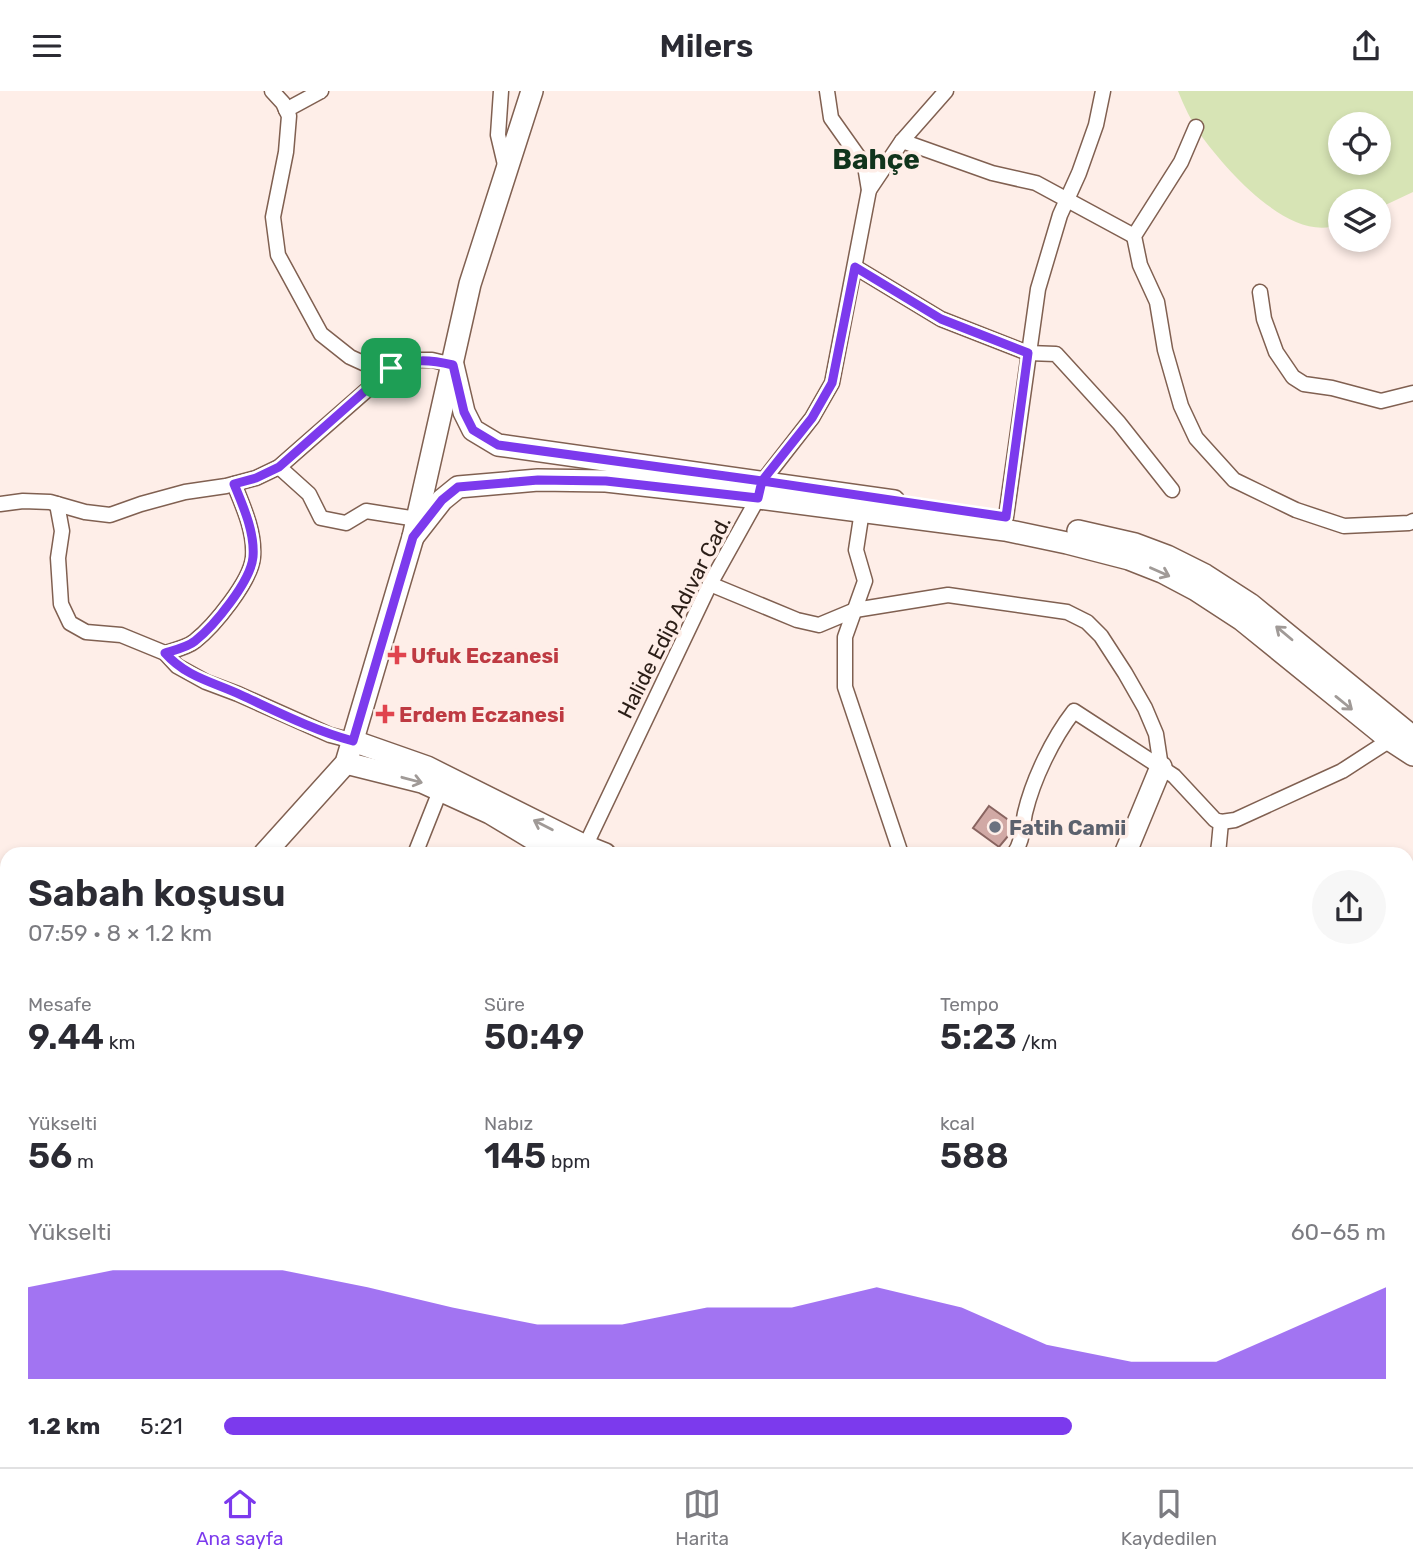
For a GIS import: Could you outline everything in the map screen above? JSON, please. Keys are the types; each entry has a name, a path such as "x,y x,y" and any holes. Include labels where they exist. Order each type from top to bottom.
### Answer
{"main road":[{"path":"270,847 346,763 415,528 470,284 532,91"},
{"path":"453,365 464,412 473,430 498,445 760,490 862,511 1042,537 1129,559 1162,572 1242,620 1390,740 1413,755"},
{"path":"415,528 458,487 538,480 606,481 760,490 1006,517 1135,544 1205,575 1250,604 1413,737"},
{"path":"353,741 427,767 583,847"},
{"path":"346,763 422,782 490,813 546,847"},
{"path":"1128,847 1161,767"}],"street":[{"path":"272,91 289,116 286,152 273,218 278,255 321,334 350,357 384,373"},
{"path":"286,110 321,91"},
{"path":"501,91 498,135 507,171"},
{"name":"Halide Edip Adıvar Cad.","path":"593,847 710,585 760,490 812,418 832,383 869,190 865,166 831,118 827,91"},
{"path":"869,190 902,141 946,91"},
{"path":"1006,517 1038,289 1060,215 1096,125 1103,91"},
{"path":"1196,127 1181,162 1134,236 1140,265 1157,302 1165,349 1181,406 1196,438 1234,480 1296,510 1343,526 1413,521"},
{"path":"902,141 992,173 1036,183 1134,236"},
{"path":"855,267 941,319 1028,353 1056,353 1119,423 1172,490"},
{"path":"1260,292 1264,319 1276,352 1293,377 1304,384 1332,388 1381,401 1413,393"},
{"path":"0,505 23,501 57,504 110,515 185,492 256,478 279,467 384,373 401,363 432,360 453,365"},
{"path":"279,467 309,494 321,518 345,523 366,511 415,528"},
{"path":"165,653 193,643 215,622 247,576 253,558 252,542 234,484"},
{"path":"57,504 62,531 58,558 61,604 70,623 86,632 121,635 165,653 177,666 206,682 330,735 353,741"},
{"path":"862,511 856,550 865,581 845,637 845,687 899,847"},
{"path":"710,585 797,620 819,625 855,610 948,595 1067,612 1087,622 1101,636 1145,708 1156,734 1161,767"},
{"path":"1018,847 1026,812 1049,751 1062,726 1074,711 1174,776 1215,820 1221,823 1234,820 1342,771 1390,740"},
{"path":"418,847 440,791"},
{"path":"1219,847 1221,823"}],"green space":[{"path":"1178,91 1413,91 1413,192 1391,202 1391,189 1328,189 1328,227 1321,228 1301,224 1281,214 1243,184 1211,149 1188,113"}],"building":[{"name":"Fatih Camii","path":"989,806 1014,824 1013,830 999,847 973,828"}],"place":[{"name":"Ufuk Eczanesi","path":"397,655"},
{"name":"Erdem Eczanesi","path":"385,714"},
{"name":"Fatih Camii","path":"995,827"}],"district":[{"name":"Bahçe","path":"876,159"}],"route":[{"path":"391,368 279,467 256,478 234,484 252,542 253,558 247,576 215,622 193,643 165,653 177,666 206,682 285,717 353,741 413,537 442,500 458,487 538,480 606,481 758,498 762,481 1006,517 1028,353 941,319 855,267 832,383 812,418 762,481 498,445 473,430 464,412 453,365 432,360 415,360 391,368"}]}
